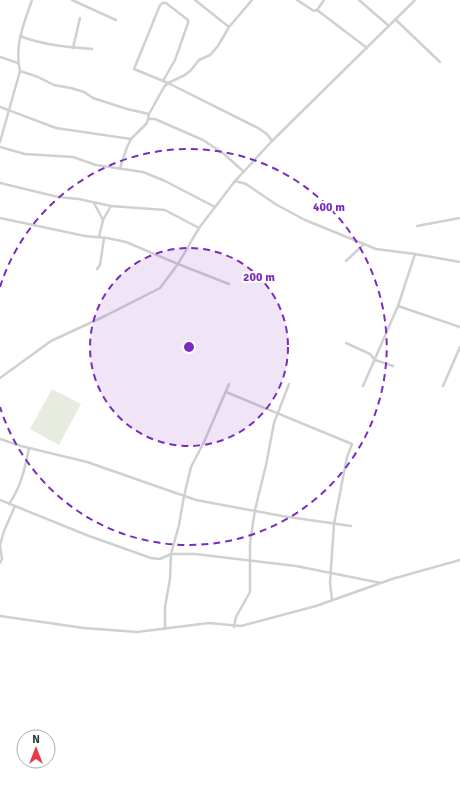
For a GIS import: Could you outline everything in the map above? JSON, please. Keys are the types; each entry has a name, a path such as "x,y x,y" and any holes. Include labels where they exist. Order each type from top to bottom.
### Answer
{"street":[{"path":"0,142 20,71 18,63 18,44 32,0"},
{"path":"72,0 116,20"},
{"path":"161,0 163,3 166,3 188,20 175,60 163,81"},
{"path":"195,0 230,27"},
{"path":"120,168 124,153 131,139 147,123 149,114 164,87 185,76 199,60 210,55 252,0"},
{"path":"297,0 314,11 317,10 367,48"},
{"path":"317,10 324,0"},
{"path":"359,0 389,26"},
{"path":"0,378 51,341 160,288 178,264 200,228 235,181 272,141 415,0"},
{"path":"163,3 160,6 134,69 163,81 258,128 267,134 272,141"},
{"path":"73,48 80,18"},
{"path":"396,20 440,62"},
{"path":"20,36 32,41 73,48 92,49"},
{"path":"0,57 18,63"},
{"path":"20,71 38,77 54,85 84,92 93,98 127,110 149,114"},
{"path":"0,107 56,128 131,139"},
{"path":"149,119 155,119 203,140 224,154 244,172"},
{"path":"0,147 25,154 73,158 96,165 143,172 165,181 215,207"},
{"path":"235,181 246,184 277,205 305,220 376,249 460,262"},
{"path":"0,183 58,198 79,199 111,206 165,210 200,228"},
{"path":"94,203 103,220"},
{"path":"98,237 103,220 111,206"},
{"path":"0,218 85,236 126,242 229,284"},
{"path":"417,226 460,218"},
{"path":"97,270 100,265 104,238"},
{"path":"346,261 364,244"},
{"path":"363,386 398,306 415,254"},
{"path":"398,306 460,327"},
{"path":"346,343 370,354 375,360 392,366"},
{"path":"443,386 460,347"},
{"path":"165,629 165,607 170,579 171,554 179,525 191,467 204,442 229,384"},
{"path":"234,626 236,617 250,592 250,543 255,510 274,423 289,384"},
{"path":"226,392 352,444 347,457 338,513 334,524 330,583 332,600"},
{"path":"0,439 29,448 87,462 196,500 351,526"},
{"path":"9,504 17,491 24,473 29,448"},
{"path":"0,500 89,536 151,558 160,559 171,554 194,554 296,566 382,583"},
{"path":"0,563 2,559 0,545 15,506"},
{"path":"0,616 84,628 137,632 209,623 240,626 332,600 382,583 460,560"}],"shaded area":[{"path":"52,389 81,404 59,445 30,429"}]}
